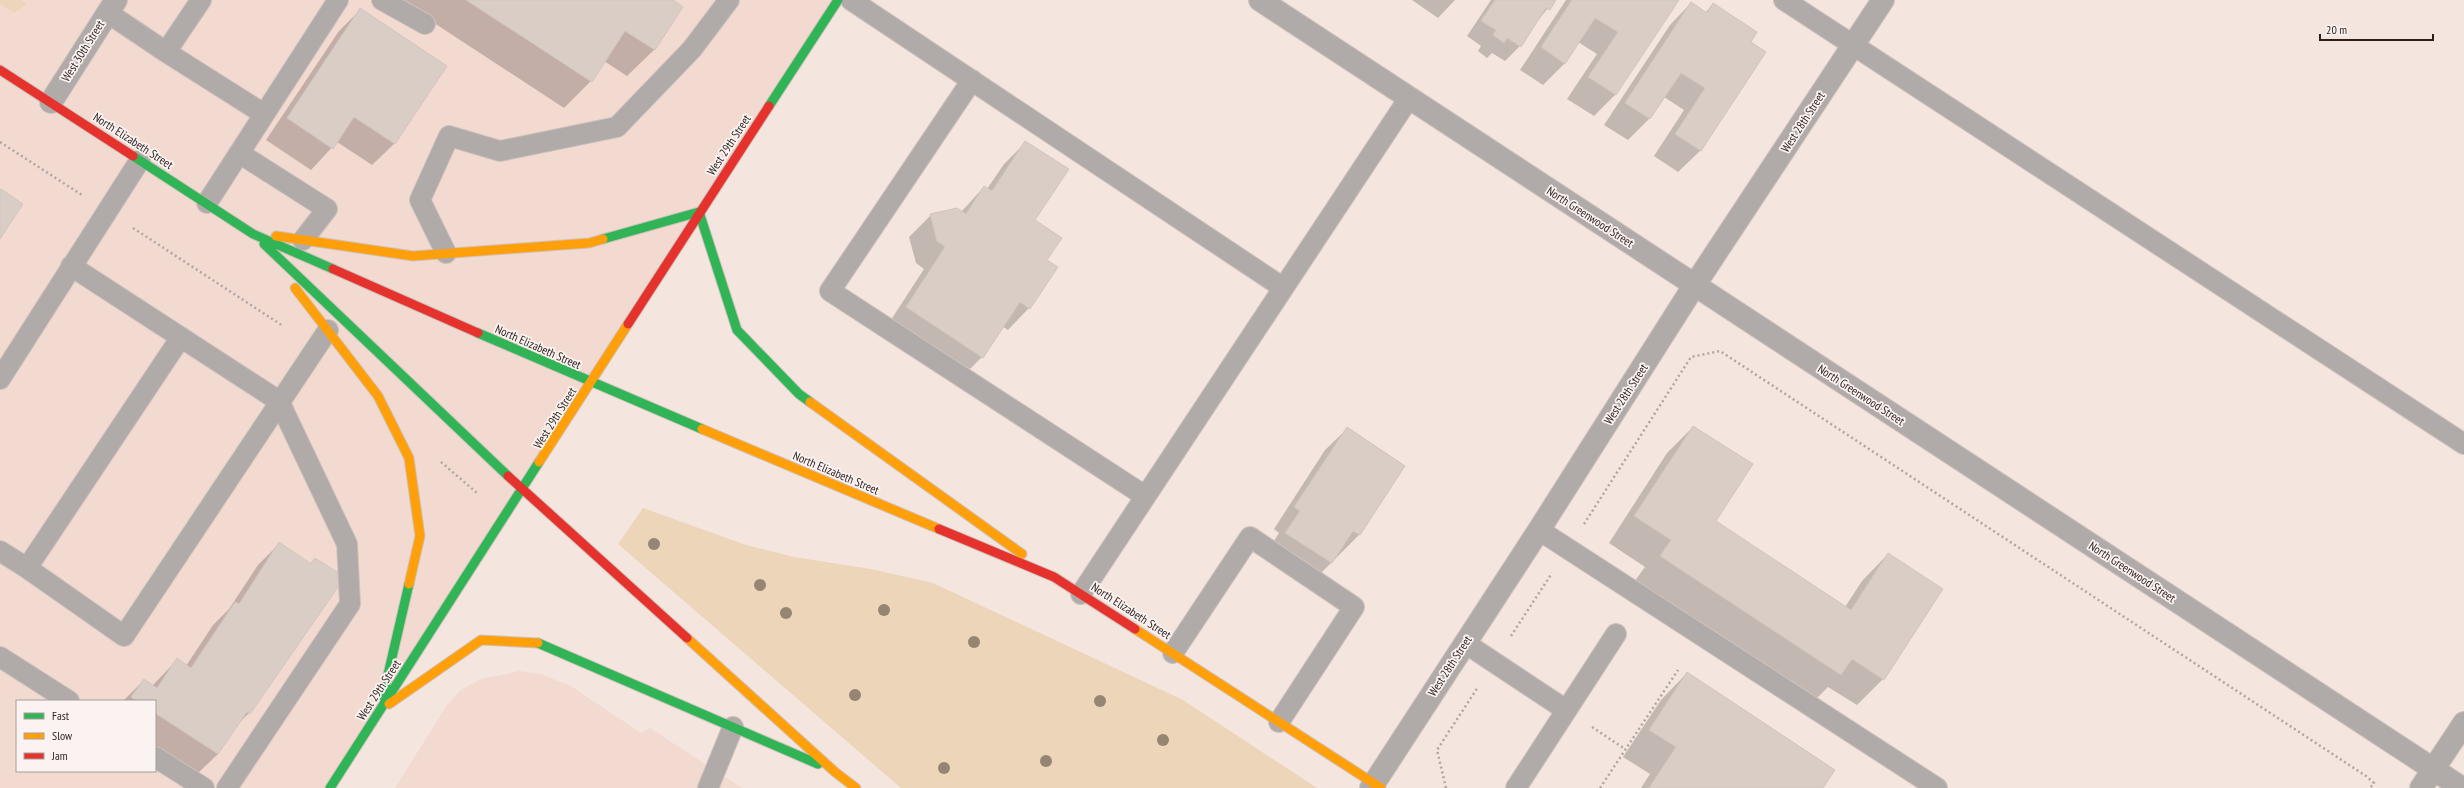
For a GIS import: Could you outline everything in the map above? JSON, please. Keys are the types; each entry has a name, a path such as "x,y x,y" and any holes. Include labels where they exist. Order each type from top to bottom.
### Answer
{"main road":[{"name":"West 29th Street","path":"330,788 591,384 699,212 838,0"},
{"name":"North Elizabeth Street","path":"0,70 253,234 523,490 835,772 856,788"},
{"path":"253,234 413,256 589,243 699,212 736,330 798,394 1054,577"},
{"path":"253,234 378,396 409,458 420,536 380,710"},
{"name":"North Elizabeth Street","path":"253,234 591,384 1054,577 1279,722 1375,786"},
{"path":"380,710 481,640 535,642 625,679 835,772"}],"street":[{"name":"North Greenwood Street","path":"1260,0 1694,286 2462,788"},
{"name":"West 28th Street","path":"1375,786 1694,286 1883,0"},
{"name":"West 30th Street","path":"51,102 112,6"},
{"path":"2421,788 2464,723"}],"lane":[{"path":"166,52 201,0"},
{"path":"207,203 338,0"},
{"path":"382,0 425,24"},
{"path":"446,253 420,200 449,136 500,151 617,126 692,50 729,0"},
{"path":"851,0 1282,286"},
{"path":"1784,0 2464,444"},
{"path":"112,6 166,52 264,114"},
{"path":"972,80 830,291 1145,496"},
{"path":"1081,594 1282,286 1409,98"},
{"path":"239,153 327,209 303,240"},
{"path":"0,379 140,160"},
{"path":"71,266 279,401 347,544 350,604 227,788"},
{"path":"0,551 27,568 124,636 279,401 328,330"},
{"path":"27,568 181,337"},
{"path":"1539,530 1937,788"},
{"path":"1173,653 1250,536 1354,607 1279,722"},
{"path":"1516,788 1616,634"},
{"path":"1465,643 1566,710"},
{"path":"0,657 67,700"},
{"path":"708,788 733,727"},
{"path":"156,758 204,788"}],"path":[{"path":"1446,788 1437,750 1691,357 1720,351 2366,776 2374,783 2370,788"},
{"path":"1600,788 1678,670"},
{"path":"1566,710 1625,749"}],"shaded area":[{"path":"0,0 838,0 330,788 0,788"},
{"path":"0,0 21,0 27,4 14,13 0,4"},
{"path":"643,508 746,545 794,557 871,569 933,583 1183,700 1317,788 901,788 618,544"},
{"path":"519,671 541,674 571,686 641,733 650,728 742,788 395,788 447,705 461,690 481,679"}],"building":[{"path":"466,0 673,0 683,7 655,50 625,31 592,82"},
{"path":"1495,0 1556,0 1550,10 1546,8 1521,47 1507,38 1504,43 1493,35 1496,30 1481,21"},
{"path":"1572,0 1679,0 1616,95 1588,77 1618,32 1595,18 1565,64 1541,47"},
{"path":"1691,2 1707,13 1713,3 1757,32 1751,42 1766,52 1701,151 1675,134 1705,88 1681,73 1650,119 1625,103"},
{"path":"360,8 447,66 395,144 354,117 333,149 287,118"},
{"path":"1025,141 1069,169 1035,220 1062,238 1047,260 1058,267 1030,309 1020,302 983,358 906,307 945,247 937,241 930,214 957,208 966,214 984,186 992,191"},
{"path":"1,189 23,204 0,239 0,190"},
{"path":"1693,426 1753,464 1716,521 1851,610 1888,553 1943,589 1884,680 1852,659 1841,675 1660,556 1671,540 1634,516"},
{"path":"1347,427 1405,466 1360,535 1353,531 1332,563 1285,533 1300,511 1294,507"},
{"path":"279,542 311,564 315,558 345,577 250,714 247,712 218,754 156,714 156,700 136,700 131,697 144,679 157,688 177,658 191,668 235,602 239,604"},
{"path":"1687,672 1835,770 1823,788 1649,788 1676,747 1649,730"}],"traffic: fast":[{"path":"769,106 838,0"},
{"path":"133,156 253,234 333,269"},
{"path":"603,239 699,212 737,330 799,394 810,402"},
{"path":"264,244 508,476"},
{"path":"478,333 702,429"},
{"path":"330,788 539,462"},
{"path":"383,696 409,584"},
{"path":"538,643 818,764"}],"traffic: slow":[{"path":"276,236 413,256 589,243 603,239"},
{"path":"295,288 378,396 409,458 420,536 409,584"},
{"path":"539,462 628,324"},
{"path":"810,402 1022,554"},
{"path":"702,429 939,529"},
{"path":"1135,629 1381,788"},
{"path":"687,638 835,772 856,788"},
{"path":"389,704 481,640 538,643"}],"traffic: jam":[{"path":"0,70 133,156"},
{"path":"628,324 769,106"},
{"path":"333,269 478,333"},
{"path":"508,476 687,638"},
{"path":"939,529 1054,577 1135,629"}]}
